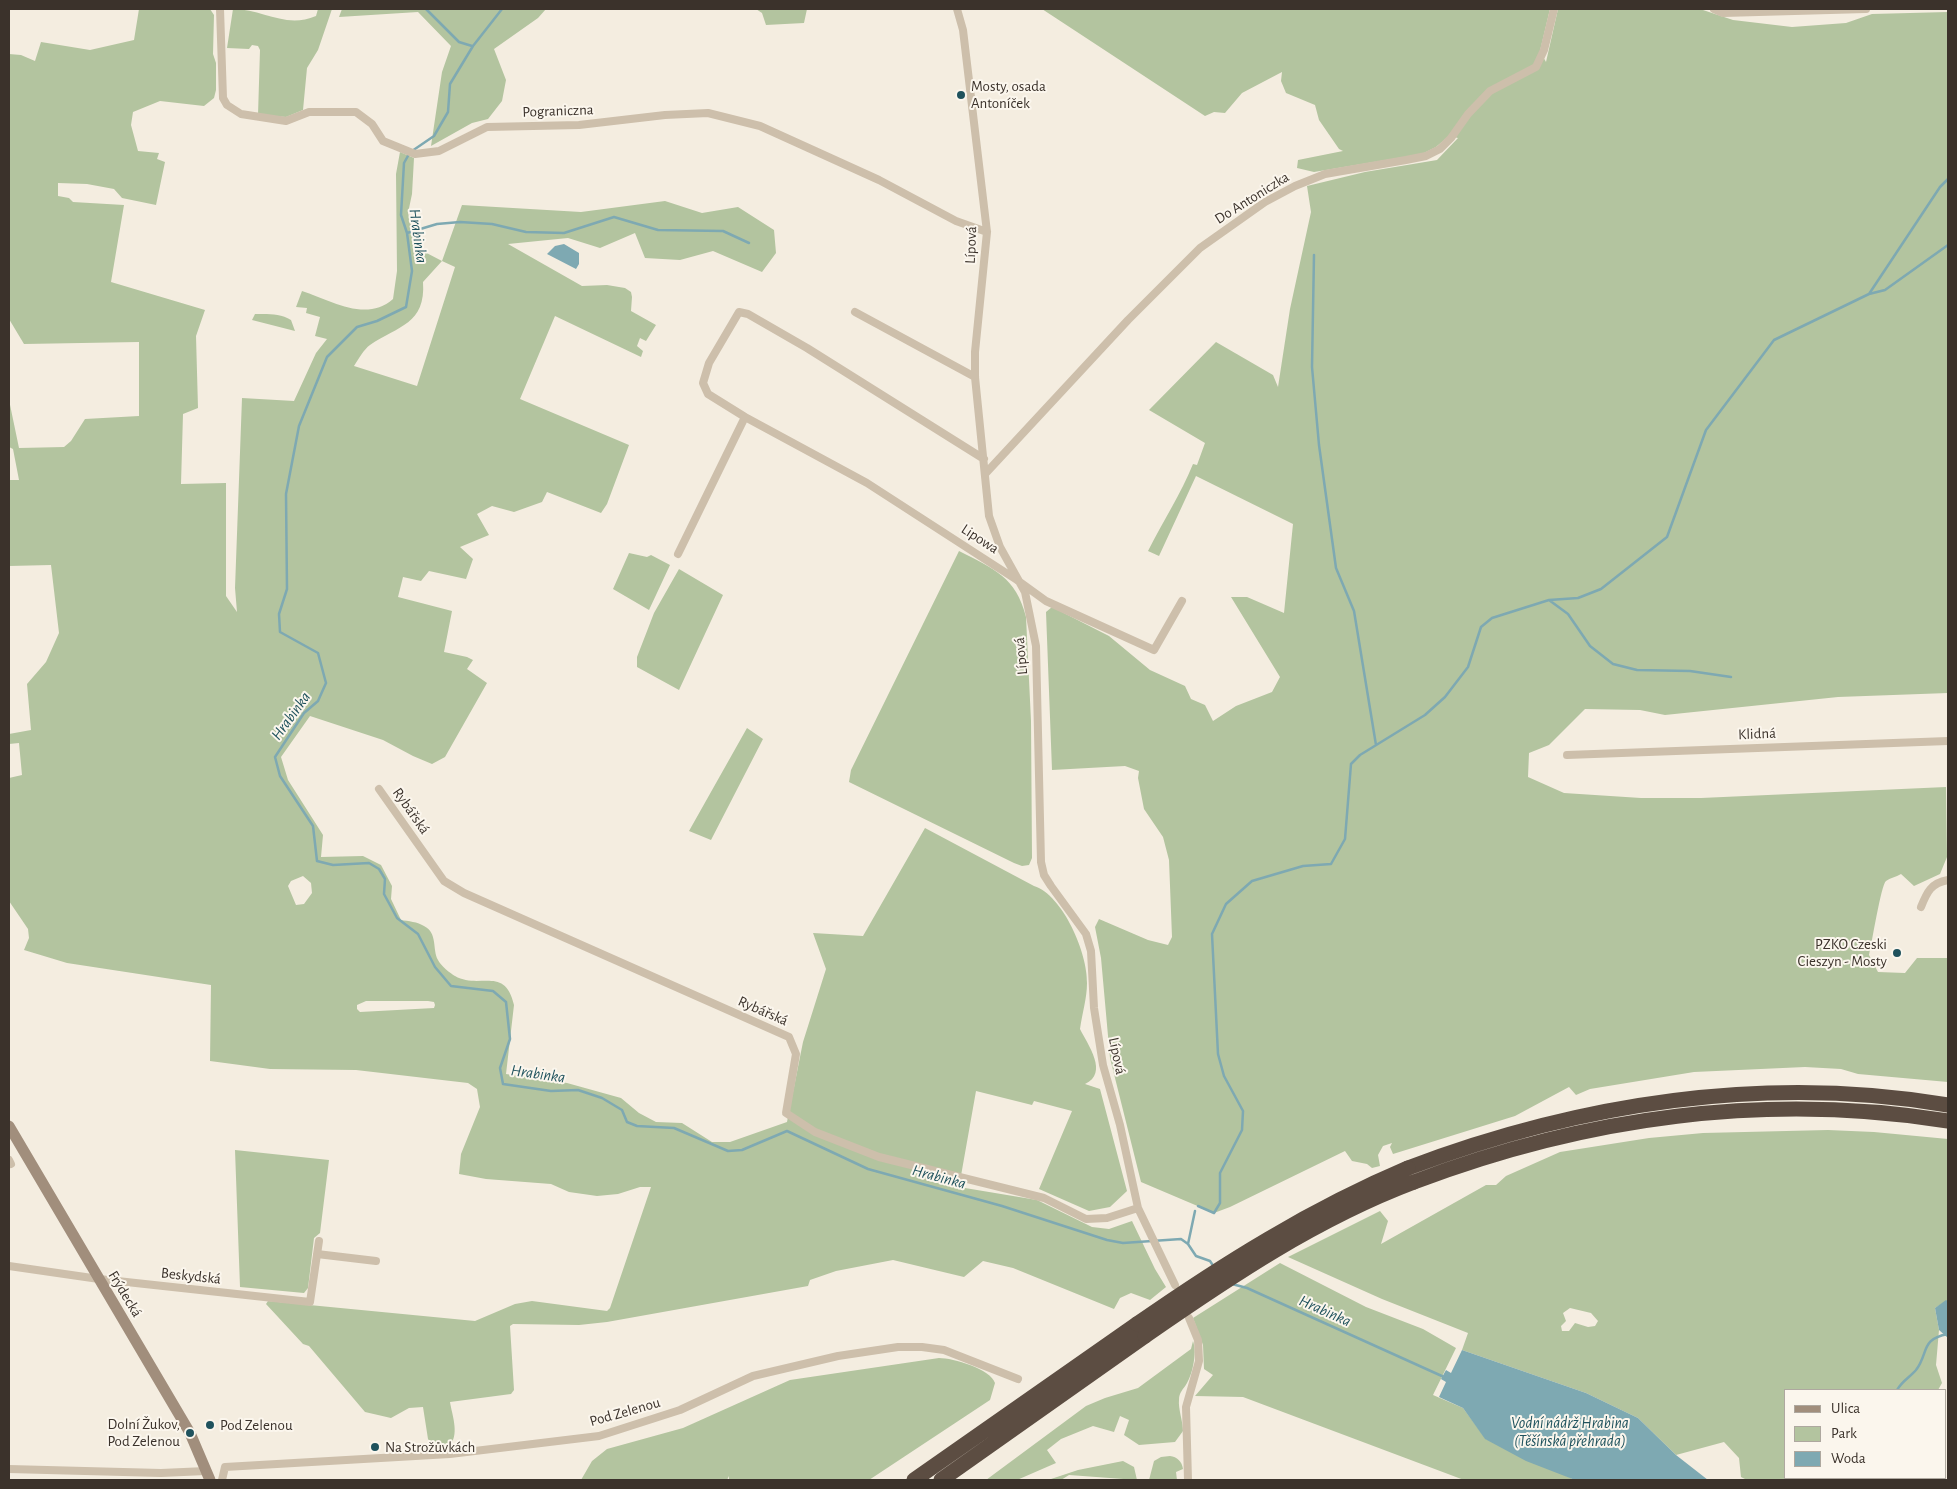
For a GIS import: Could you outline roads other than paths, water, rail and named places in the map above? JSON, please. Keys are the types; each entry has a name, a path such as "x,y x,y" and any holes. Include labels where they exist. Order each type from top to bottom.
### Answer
{"highway":[{"path":"914,1480 1141,1330 1267,1255 1465,1146 1523,1129 1654,1103 1710,1096 1768,1094 1880,1097 1948,1105"},
{"path":"1411,1175 1547,1139 1620,1124 1692,1114 1774,1108 1822,1109 1882,1113 1948,1121"},
{"path":"941,1480 1141,1330"}],"main road":[{"name":"Frýdecká","path":"9,1126 190,1433 208,1476"}],"street":[{"name":"Pograniczna","path":"220,9 223,98 230,108 241,114 286,121 309,112 356,112 372,124 383,141 415,154 439,151 487,127 579,125 665,115 708,113 760,126 879,180 956,220 987,232"},
{"name":"Lípová","path":"957,9 963,30 987,232 975,352 989,516 1000,547 1025,592 1036,646 1041,862 1044,875 1050,886 1086,934 1091,951 1094,1008 1103,1065 1120,1125 1138,1208 1175,1285"},
{"name":"Do Antoniczka","path":"985,474 1128,320 1200,248 1266,202 1309,180 1325,174 1426,156 1440,149 1452,138 1468,114 1490,91 1536,67 1544,50 1554,9"},
{"path":"1714,9 1723,13 1866,9"},
{"name":"Lipowa","path":"984,458 807,348 748,314 738,312 709,363 703,383 708,394 745,417 867,483 1017,580 1046,601 1154,650 1182,601"},
{"path":"855,312 976,377"},
{"path":"678,554 745,417"},
{"name":"Klidná","path":"1567,755 1948,741"},
{"name":"Rybářská","path":"379,789 444,881 464,894 789,1037 796,1054 786,1113 815,1132 879,1157 1044,1198 1086,1219 1107,1218 1138,1208"},
{"path":"1921,907 1927,891 1938,882 1948,880"},
{"name":"Beskydská","path":"9,1266 99,1279 310,1302 319,1241"},
{"path":"317,1254 376,1261"},
{"path":"1188,1480 1186,1407 1199,1361 1198,1340 1189,1318"},
{"name":"Pod Zelenou","path":"222,1480 225,1467 450,1454 598,1436 680,1410 753,1376 838,1356 898,1347 922,1347 944,1350 1018,1379"},
{"path":"9,1470 161,1473 208,1476"}],"water":[{"path":"564,244 579,253 579,264 576,269 547,254 555,246"},
{"path":"1946,1300 1948,1301 1948,1338 1939,1330 1935,1308"},
{"name":"Vodní nádrž Hrabina (Těšínská přehrada)","path":"1462,1350 1586,1393 1638,1418 1676,1455 1708,1480 1575,1480 1526,1461 1485,1439 1463,1408 1439,1397 1446,1382 1441,1379 1446,1370 1451,1373"}],"waterway":[{"path":"426,9 459,42 472,46"},
{"name":"Hrabinka","path":"412,151 434,136 448,112 450,84 473,46 502,9"},
{"name":"Hrabinka","path":"409,154 404,163 401,215 407,233 412,271 406,307 377,321 357,327 327,357 299,426 286,494 287,589 279,614 280,632 318,653 326,683 318,701 304,713 275,757 280,776 313,826 317,861 333,865 369,863 379,869 385,879 384,894 397,918 418,934 435,967 451,986 493,991 506,1002 510,1039 500,1068 503,1084 551,1091 578,1090 602,1098 622,1110 627,1122 637,1126 674,1128 728,1151 742,1150 787,1131 868,1169 1002,1206 1107,1240 1123,1243 1181,1239 1188,1244 1196,1256 1210,1261 1214,1267"},
{"path":"1869,294 1940,187 1948,179"},
{"path":"407,233 437,224 460,222 492,224 526,232 564,233 614,217 658,230 723,231 749,243"},
{"path":"1198,1206 1214,1213 1220,1203 1220,1173 1242,1130 1243,1111 1224,1076 1218,1054 1212,934 1226,904 1252,881 1303,866 1331,864 1345,839 1351,764 1360,755 1425,715 1445,697 1468,667 1481,627 1492,618 1549,600 1578,598 1601,589 1667,537 1706,430 1774,340 1869,294 1885,290 1948,245"},
{"path":"1314,255 1312,367 1319,445 1336,568 1354,611 1376,745"},
{"path":"1549,600 1568,614 1590,646 1613,664 1637,670 1690,671 1731,677"},
{"path":"1188,1244 1195,1211"},
{"name":"Hrabinka","path":"1232,1284 1247,1288 1444,1377"},
{"path":"1898,1389 1916,1370 1929,1343 1939,1336 1948,1334"}],"place":[{"name":"Mosty, osada Antoníček","path":"961,95"},
{"name":"PZKO Czeski Cieszyn - Mosty","path":"1897,953"},
{"name":"Pod Zelenou","path":"210,1425"},
{"name":"Dolní Žukov, Pod Zelenou","path":"190,1433"},
{"name":"Na Strožůvkách","path":"375,1447"}]}
